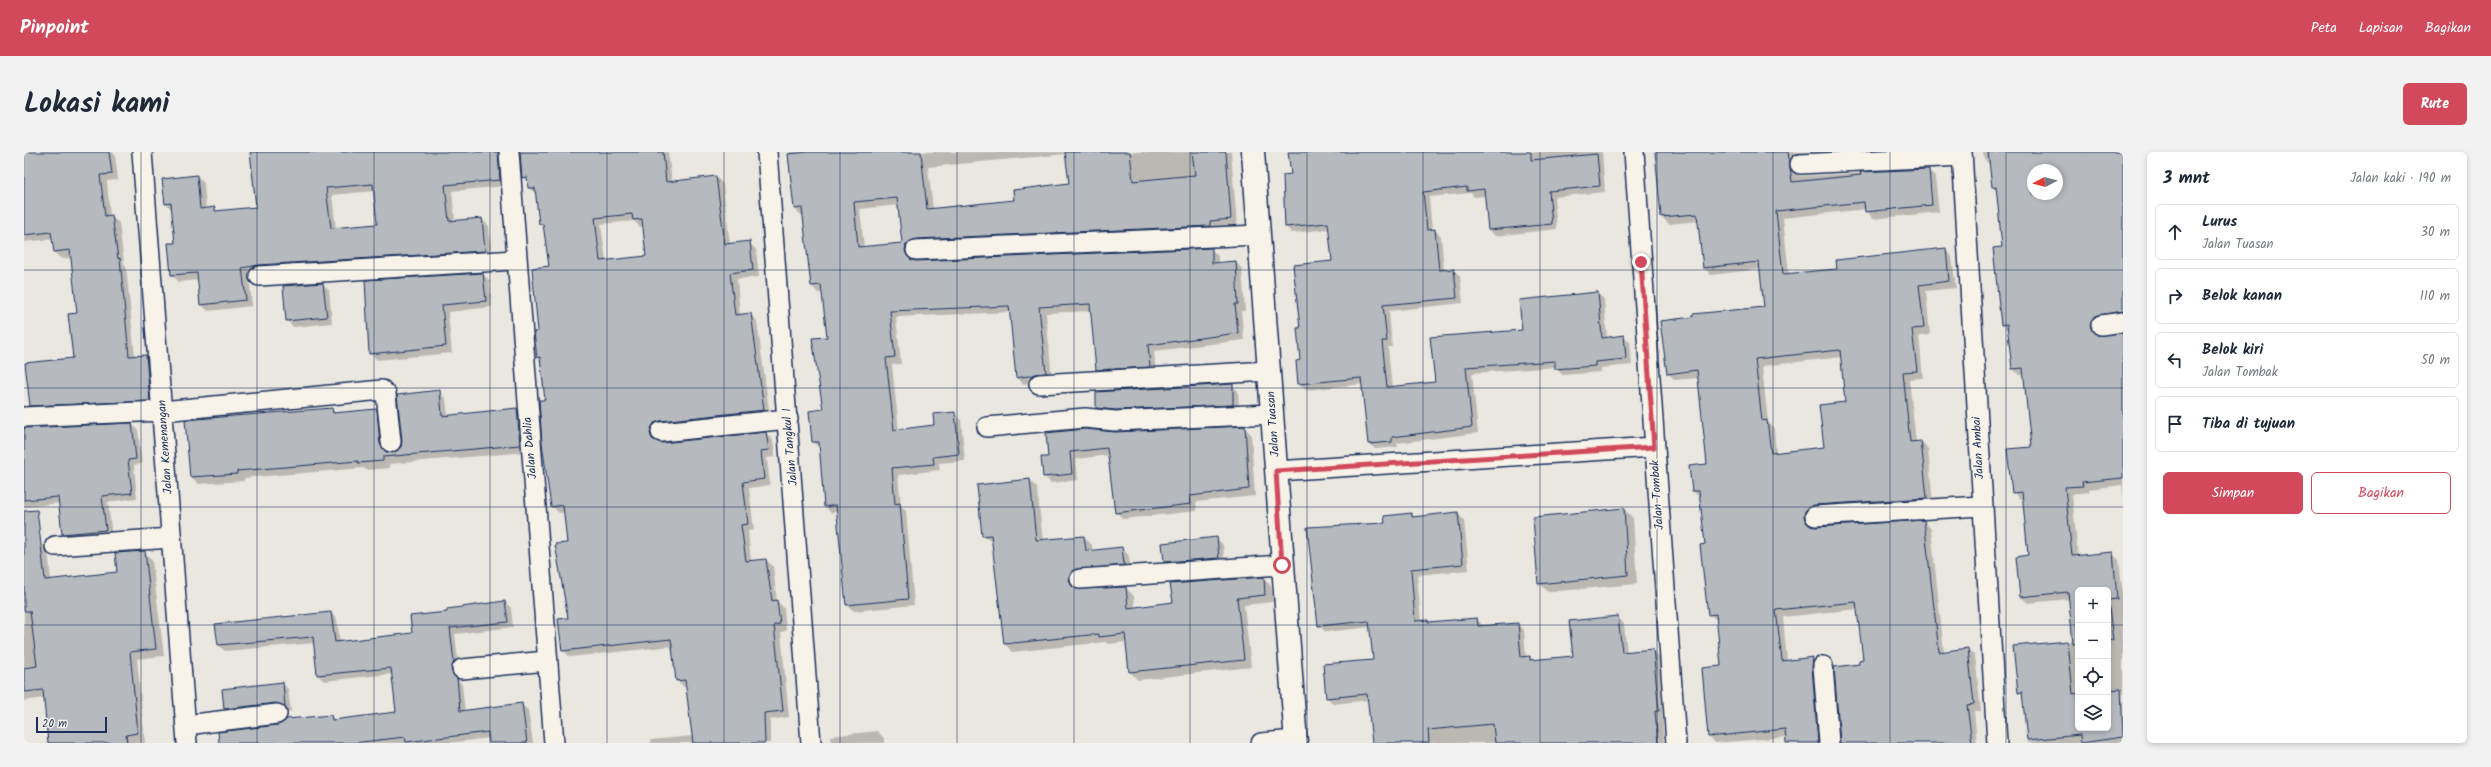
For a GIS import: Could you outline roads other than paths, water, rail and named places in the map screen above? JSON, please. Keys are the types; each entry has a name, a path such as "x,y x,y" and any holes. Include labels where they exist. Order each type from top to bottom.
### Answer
{"street":[{"name":"Jalan Kemenangan","path":"142,152 186,734"},
{"name":"Jalan Dahlia","path":"509,152 516,260 554,743"},
{"name":"Jalan Tangkul I","path":"767,152 811,743"},
{"name":"Jalan Tuasan","path":"1253,152 1296,742"},
{"name":"Jalan Tombak","path":"1634,152 1676,743"},
{"path":"1800,164 1962,154"},
{"name":"Jalan Ambai","path":"1962,154 1981,506 1997,743"},
{"path":"916,250 1258,235"},
{"path":"259,276 516,260"},
{"path":"2101,325 2123,322"},
{"path":"1039,384 1269,371"},
{"path":"24,417 162,411 382,390 386,394 391,442"},
{"path":"987,427 1085,418 1115,421 1272,414"},
{"path":"661,432 788,419"},
{"path":"1276,471 1654,447"},
{"path":"1815,516 1981,506"},
{"path":"55,546 171,538"},
{"path":"1080,579 1282,565"},
{"path":"462,669 547,661"},
{"path":"1823,666 1829,743"},
{"path":"186,734 277,714"},
{"path":"1261,743 1296,742"}]}
